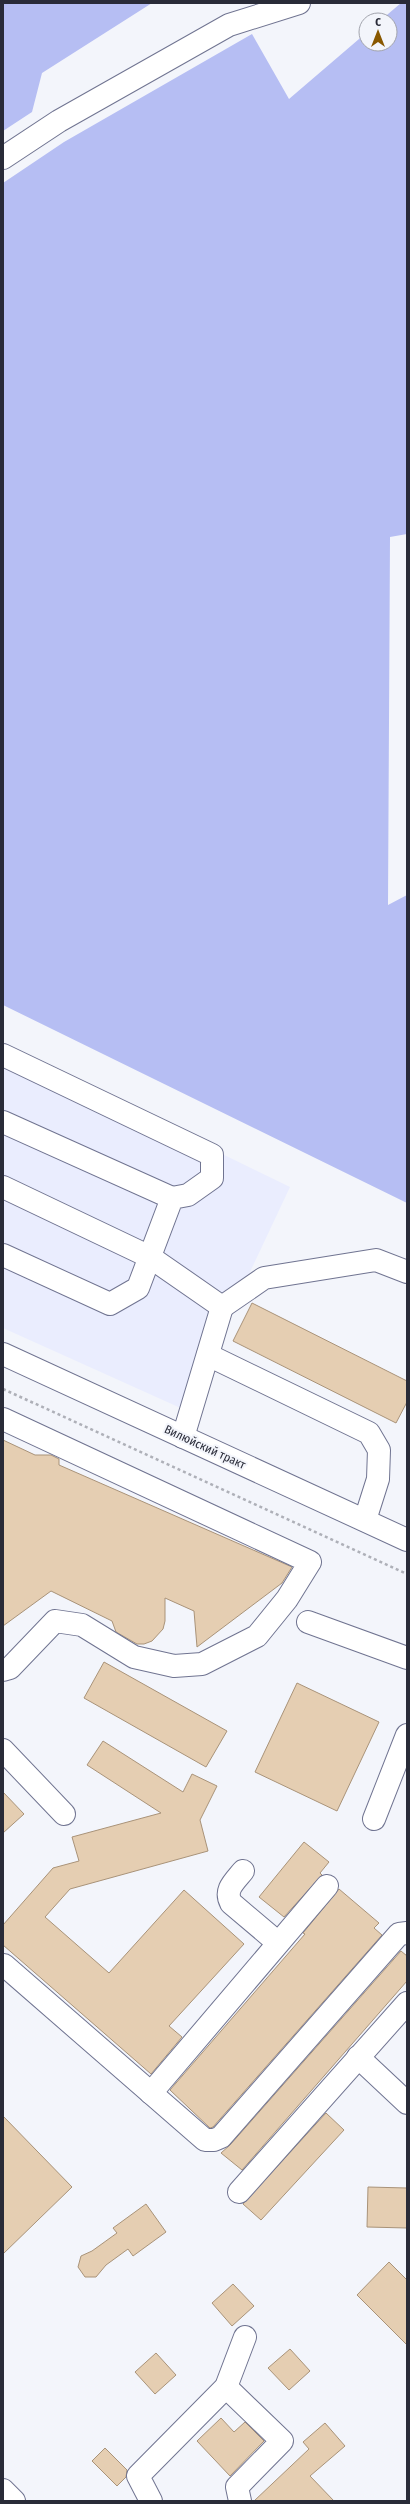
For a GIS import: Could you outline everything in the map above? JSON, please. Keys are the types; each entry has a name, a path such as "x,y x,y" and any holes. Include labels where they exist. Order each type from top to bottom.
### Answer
{"main road":[{"path":"3,158 59,121 229,25 299,3"},
{"path":"3,1055 212,1155 212,1178 188,1195 172,1198 3,1122"},
{"path":"3,1187 150,1258 222,1307"},
{"path":"3,1254 110,1304 138,1288 172,1198"},
{"path":"184,1437 222,1307 264,1278 376,1260 407,1272"},
{"name":"Вилюйский тракт","path":"3,1354 407,1540"},
{"path":"208,1355 369,1433 379,1450 378,1479 365,1520"},
{"path":"3,1419 310,1562 287,1599 257,1636 202,1664 174,1666 134,1657 82,1625 55,1621 10,1668 3,1670"},
{"path":"308,1622 407,1658"},
{"path":"374,1819 407,1735"},
{"path":"3,1750 64,1814"},
{"path":"243,1871 228,1889 230,1904 278,1942"},
{"path":"151,2093 327,1886"},
{"path":"4,1965 205,2140 214,2140 221,2136 399,1934 407,1933"},
{"path":"239,2192 407,2003"},
{"path":"358,2057 407,2103"},
{"path":"151,2501 138,2476 226,2387 245,2337"},
{"path":"226,2387 282,2441 237,2487 240,2501"}],"path":[{"path":"3,1389 407,1574"}],"shaded area":[{"path":"3,3 152,3 42,73 32,112 3,131"},
{"path":"401,3 407,3 407,534 390,537 388,905 407,895 407,1203 3,1005 3,183 64,142 252,34 289,99 358,40 358,52 398,52 398,12 390,12"},
{"path":"3,1047 290,1187 185,1410 3,1328"}],"building":[{"path":"252,1303 407,1381 407,1402 396,1423 233,1341"},
{"path":"3,1440 35,1455 51,1455 59,1459 59,1465 292,1567 282,1583 197,1647 194,1611 165,1598 165,1621 163,1629 152,1641 144,1644 137,1644 116,1632 112,1621 51,1591 3,1626"},
{"path":"104,1662 227,1731 206,1767 84,1698"},
{"path":"297,1683 379,1722 337,1811 255,1772"},
{"path":"103,1741 183,1792 192,1774 217,1786 200,1820 208,1851 70,1889 45,1917 109,1973 184,1890 244,1944 169,2026 182,2037 151,2074 3,1945 3,1925 53,1868 79,1861 72,1837 161,1813 87,1765"},
{"path":"3,1792 24,1814 3,1833"},
{"path":"304,1842 329,1862 320,1873 322,1875 284,1917 259,1897"},
{"path":"339,1889 379,1923 374,1928 382,1935 213,2127 210,2128 170,2090 305,1934 303,1933"},
{"path":"401,1951 407,1956 407,1981 242,2170 221,2153 230,2145"},
{"path":"326,2113 344,2130 261,2220 243,2204"},
{"path":"3,2116 72,2187 3,2254"},
{"path":"368,2187 407,2188 407,2228 367,2227"},
{"path":"146,2204 166,2232 133,2256 128,2249 106,2265 96,2277 85,2277 78,2267 81,2256 92,2251 117,2233 113,2228"},
{"path":"389,2262 407,2280 407,2345 357,2295"},
{"path":"233,2284 254,2306 232,2326 212,2303"},
{"path":"290,2349 310,2371 289,2390 268,2368"},
{"path":"156,2353 176,2375 155,2394 135,2372"},
{"path":"221,2418 234,2432 245,2422 264,2441 230,2476 197,2441"},
{"path":"325,2423 345,2446 310,2476 334,2501 254,2501 309,2449 303,2442"},
{"path":"105,2448 127,2470 126,2477 117,2486 92,2461"}]}
